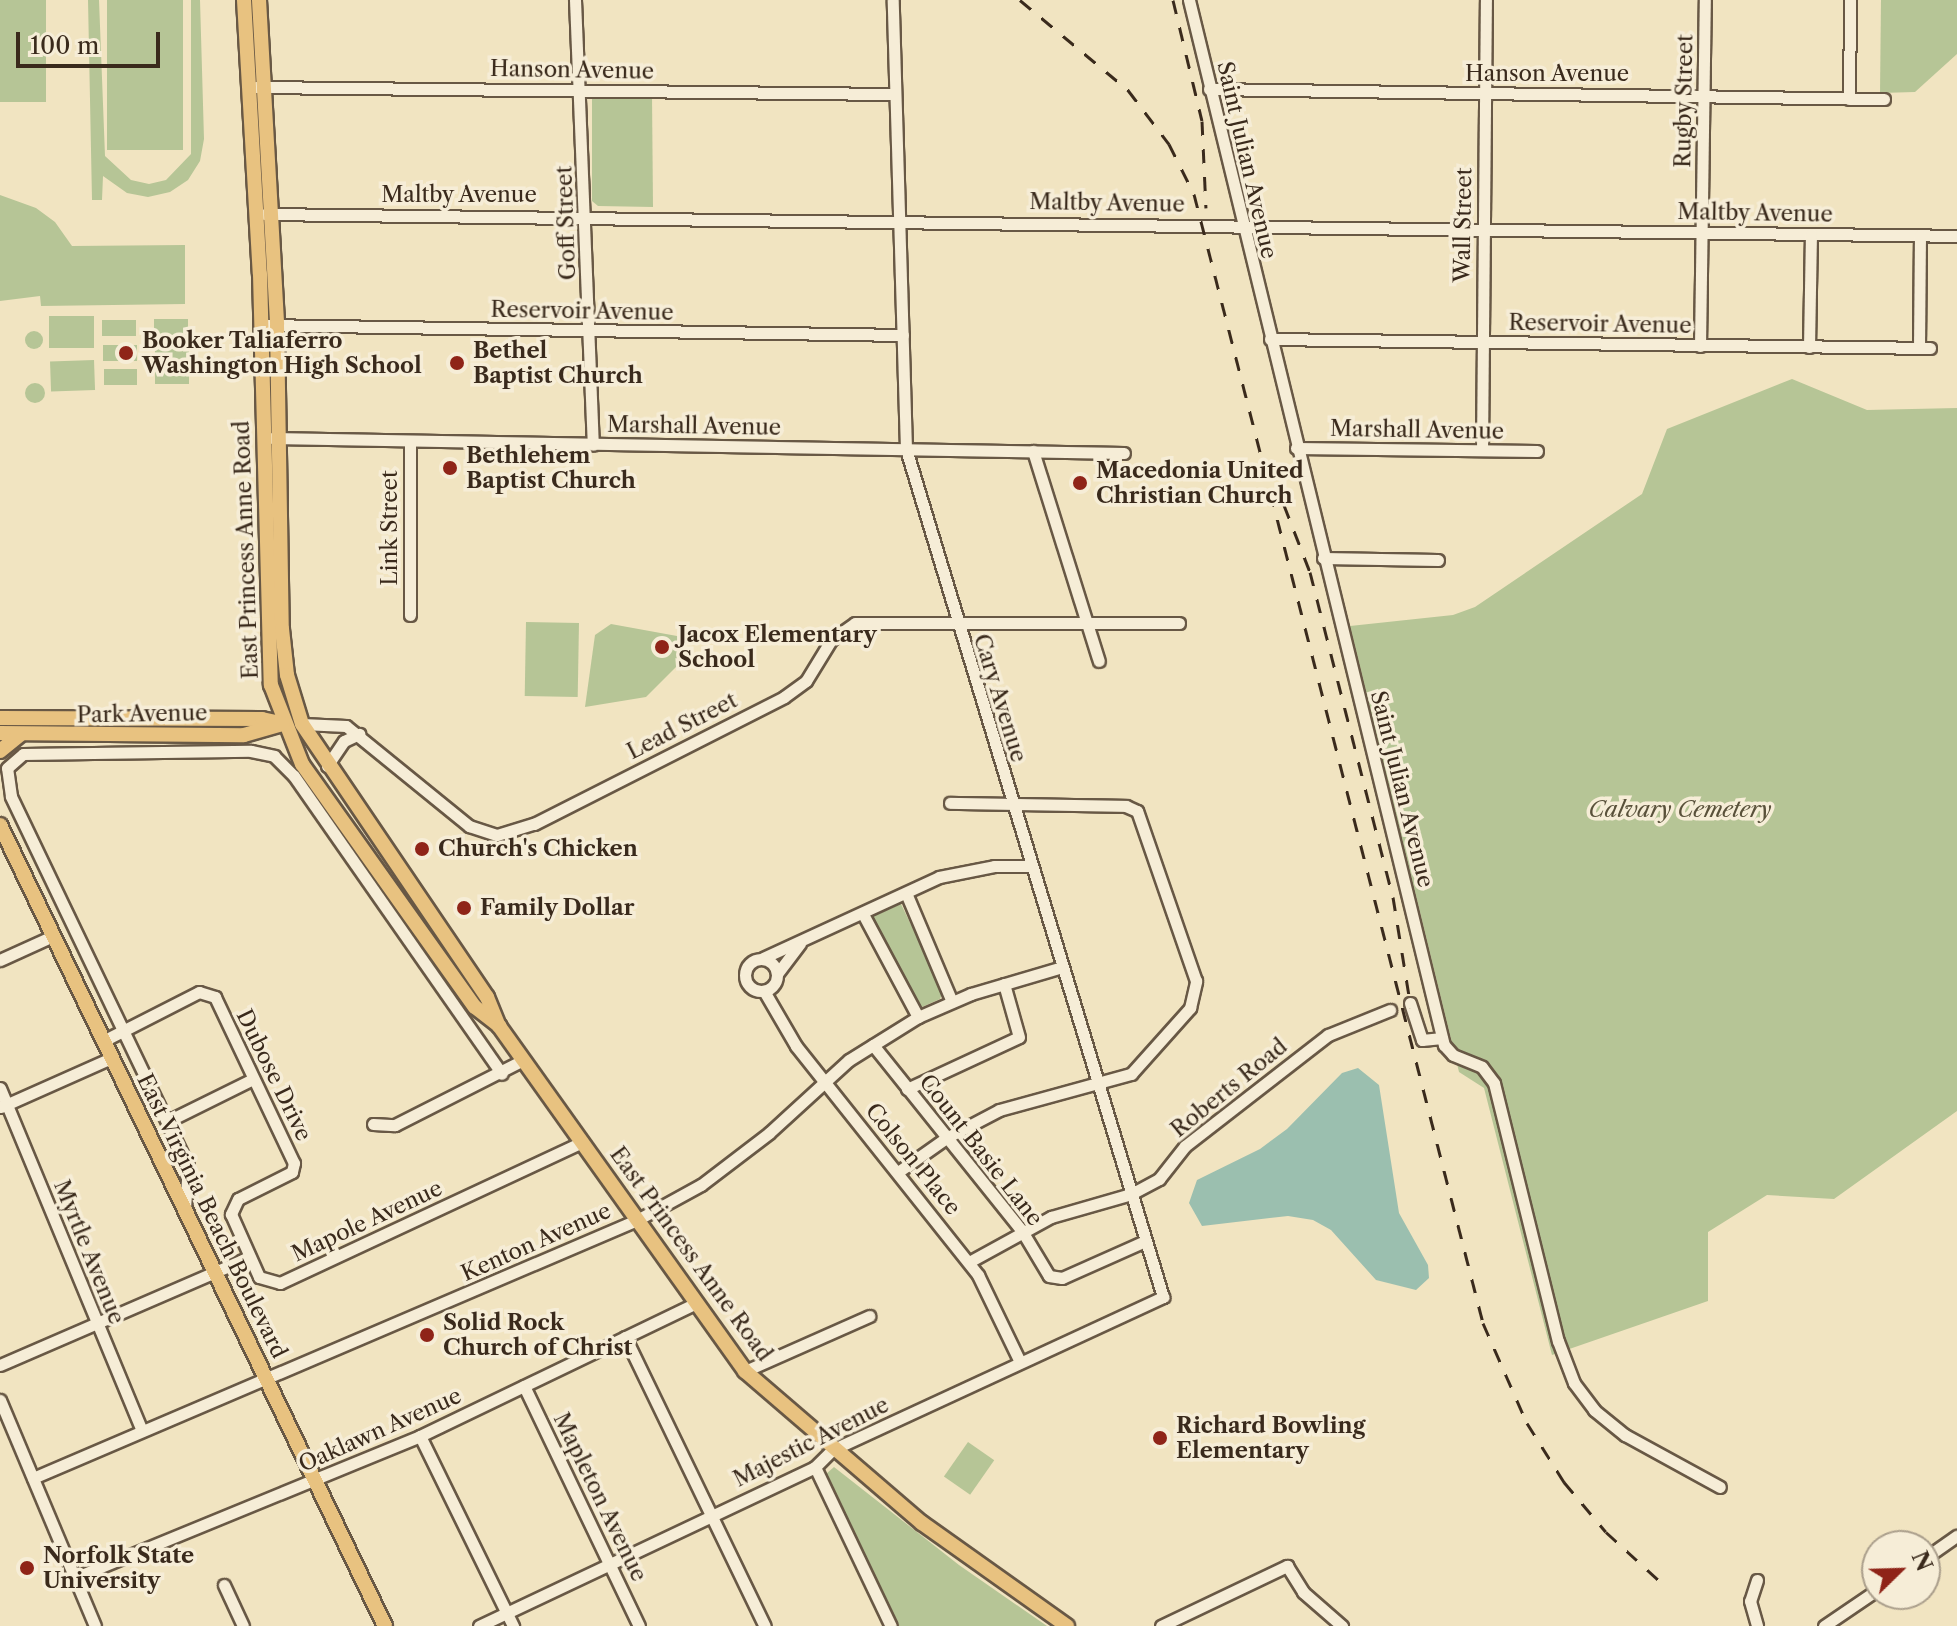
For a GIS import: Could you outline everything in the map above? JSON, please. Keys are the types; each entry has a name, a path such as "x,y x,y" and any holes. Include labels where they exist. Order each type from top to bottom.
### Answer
{"main road":[{"name":"East Princess Anne Road","path":"244,0 249,87 277,325 282,629 287,675 302,724 327,766 487,997 499,1026 745,1371 832,1450 967,1557 1067,1626"},
{"name":"East Princess Anne Road","path":"259,0 265,87 261,325 268,666 282,724 302,764 475,1007 499,1026"},
{"name":"Park Avenue","path":"0,718 262,719 282,724 302,724"},
{"name":"Park Avenue","path":"0,733 244,735 282,724"},
{"path":"0,751 21,734"},
{"name":"East Virginia Beach Boulevard","path":"0,825 385,1626"}],"street":[{"name":"Goff Street","path":"575,0 593,445"},
{"name":"Cary Avenue","path":"893,0 906,449 954,620 1099,1081 1163,1297"},
{"name":"Saint Julian Avenue","path":"1189,0 1442,1038"},
{"name":"Wall Street","path":"1482,450 1486,0"},
{"name":"Rugby Street","path":"1700,346 1705,0"},
{"path":"1849,99 1850,0"},
{"name":"Hanson Avenue","path":"249,87 895,94"},
{"name":"Hanson Avenue","path":"1209,89 1884,99"},
{"name":"Maltby Avenue","path":"264,214 1242,224 1957,236"},
{"path":"1809,347 1811,234"},
{"name":"Reservoir Avenue","path":"1270,339 1924,348 1920,235"},
{"name":"Reservoir Avenue","path":"261,325 903,335"},
{"name":"Marshall Avenue","path":"264,436 280,439 1124,453"},
{"name":"Link Street","path":"410,441 410,615"},
{"name":"Marshall Avenue","path":"1296,448 1537,451"},
{"path":"1033,451 1099,661"},
{"path":"1323,558 1438,560"},
{"name":"Lead Street","path":"302,724 335,723 359,734 469,826 497,835 534,824 784,697 806,681 831,640 855,623 954,620 1179,623"},
{"path":"21,734 29,753"},
{"path":"327,766 336,749 359,734"},
{"path":"185,1208 188,1166 11,796 7,768 29,753 251,751 274,756 294,776 502,1074"},
{"path":"898,1172 946,1138 999,1110 1131,1074 1190,1008 1196,981 1137,811 1126,806 950,803"},
{"path":"800,944 764,991 751,988 745,976 750,963 800,944 939,877 994,866 1031,866"},
{"path":"906,893 952,1002"},
{"path":"863,914 918,1017"},
{"path":"0,960 53,936"},
{"path":"763,958 777,974"},
{"name":"Kenton Avenue","path":"33,1478 268,1382 637,1220 739,1157 824,1081 918,1017 952,1002 1062,967"},
{"path":"907,1089 1019,1037 1004,984"},
{"name":"Dubose Drive","path":"103,1041 207,991 215,997 294,1167 238,1199 232,1208 231,1221 249,1257"},
{"name":"Colson Place","path":"764,991 796,1046 969,1262 1020,1362"},
{"path":"1410,1003 1422,1040 1442,1038 1453,1055 1479,1065 1494,1083 1558,1341 1574,1383 1594,1410 1625,1435 1720,1487"},
{"name":"Roberts Road","path":"969,1262 1022,1231 1131,1194 1159,1179 1185,1146 1328,1035 1390,1010"},
{"name":"Count Basie Lane","path":"873,1045 1022,1231 1044,1272 1055,1278 1145,1241"},
{"path":"3,1106 111,1058"},
{"path":"373,1124 395,1125 502,1074 523,1060"},
{"path":"168,1121 253,1079"},
{"name":"Myrtle Avenue","path":"0,1088 3,1106 142,1431"},
{"name":"Mapole Avenue","path":"249,1257 259,1277 280,1283 583,1142"},
{"path":"294,1167 309,1160"},
{"path":"0,1365 217,1274 249,1257"},
{"name":"Majestic Avenue","path":"479,1626 815,1467 832,1450 1163,1297"},
{"name":"Oaklawn Avenue","path":"74,1578 316,1482 420,1436 696,1303"},
{"path":"745,1371 869,1316"},
{"path":"625,1337 765,1626"},
{"name":"Mapleton Avenue","path":"524,1386 639,1626"},
{"path":"0,1400 95,1626"},
{"path":"420,1436 513,1626"},
{"path":"815,1467 891,1626"},
{"path":"1161,1626 1287,1566 1303,1592 1342,1626"},
{"path":"1757,1580 1750,1601 1757,1626"},
{"path":"224,1585 243,1626"},
{"path":"1824,1626 1861,1601"}],"green space":[{"path":"0,0 46,0 46,102 0,102"},
{"path":"88,0 99,0 105,156 131,180 149,184 166,180 191,154 191,0 200,0 204,139 200,161 188,180 170,192 148,197 127,193 103,176 102,200 92,200"},
{"path":"107,0 183,0 183,150 107,150"},
{"path":"1881,0 1957,0 1957,54 1915,92 1880,93"},
{"path":"592,95 652,96 653,207 598,206 592,201"},
{"path":"0,195 36,208 55,222 72,246 185,245 185,304 41,306 40,296 0,301"},
{"path":"49,316 94,316 94,348 49,348"},
{"path":"154,319 188,319 188,335 154,335"},
{"path":"102,320 136,320 136,336 102,336"},
{"path":"30,331 38,331 43,340 41,347 30,349 25,344 25,336"},
{"path":"155,344 189,344 189,360 155,360"},
{"path":"103,345 137,345 137,361 103,361"},
{"path":"94,360 95,390 51,392 50,362"},
{"path":"155,368 189,368 189,384 155,384"},
{"path":"104,369 137,369 137,385 104,385"},
{"name":"Calvary Cemetery","path":"1792,379 1867,410 1957,408 1957,1111 1834,1199 1767,1195 1708,1232 1708,1301 1552,1355 1484,1088 1459,1072 1350,626 1453,615 1475,607 1642,494 1667,429"},
{"path":"35,383 42,386 45,393 42,400 35,403 28,400 25,393 28,386"},
{"path":"526,622 579,623 578,697 525,696"},
{"path":"611,624 688,638 682,661 646,697 585,707 595,635"},
{"path":"901,904 943,991 940,999 922,1007 914,1003 873,924 874,916"},
{"path":"968,1442 994,1460 970,1495 944,1476"},
{"path":"834,1467 959,1565 1047,1626 899,1626 826,1474"}],"shaded area":[{"path":"1358,1068 1379,1085 1399,1213 1428,1265 1429,1278 1416,1290 1376,1280 1331,1230 1313,1220 1288,1216 1202,1226 1189,1203 1197,1180 1260,1149 1287,1129 1342,1073"}],"railway":[{"path":"1020,0 1128,90 1169,144 1194,194 1483,1323 1527,1423 1564,1482 1606,1532 1664,1585"},
{"path":"1173,0 1202,121 1206,208"},
{"path":"1284,505 1310,572 1393,897 1411,1008"}],"place":[{"name":"Booker Taliaferro Washington High School","path":"126,353"},
{"name":"Bethel Baptist Church","path":"457,363"},
{"name":"Bethlehem Baptist Church","path":"450,468"},
{"name":"Macedonia United Christian Church","path":"1080,483"},
{"name":"Jacox Elementary School","path":"662,647"},
{"name":"Church's Chicken","path":"422,849"},
{"name":"Family Dollar","path":"464,908"},
{"name":"Solid Rock Church of Christ","path":"427,1335"},
{"name":"Richard Bowling Elementary","path":"1160,1438"},
{"name":"Norfolk State University","path":"27,1568"}]}
